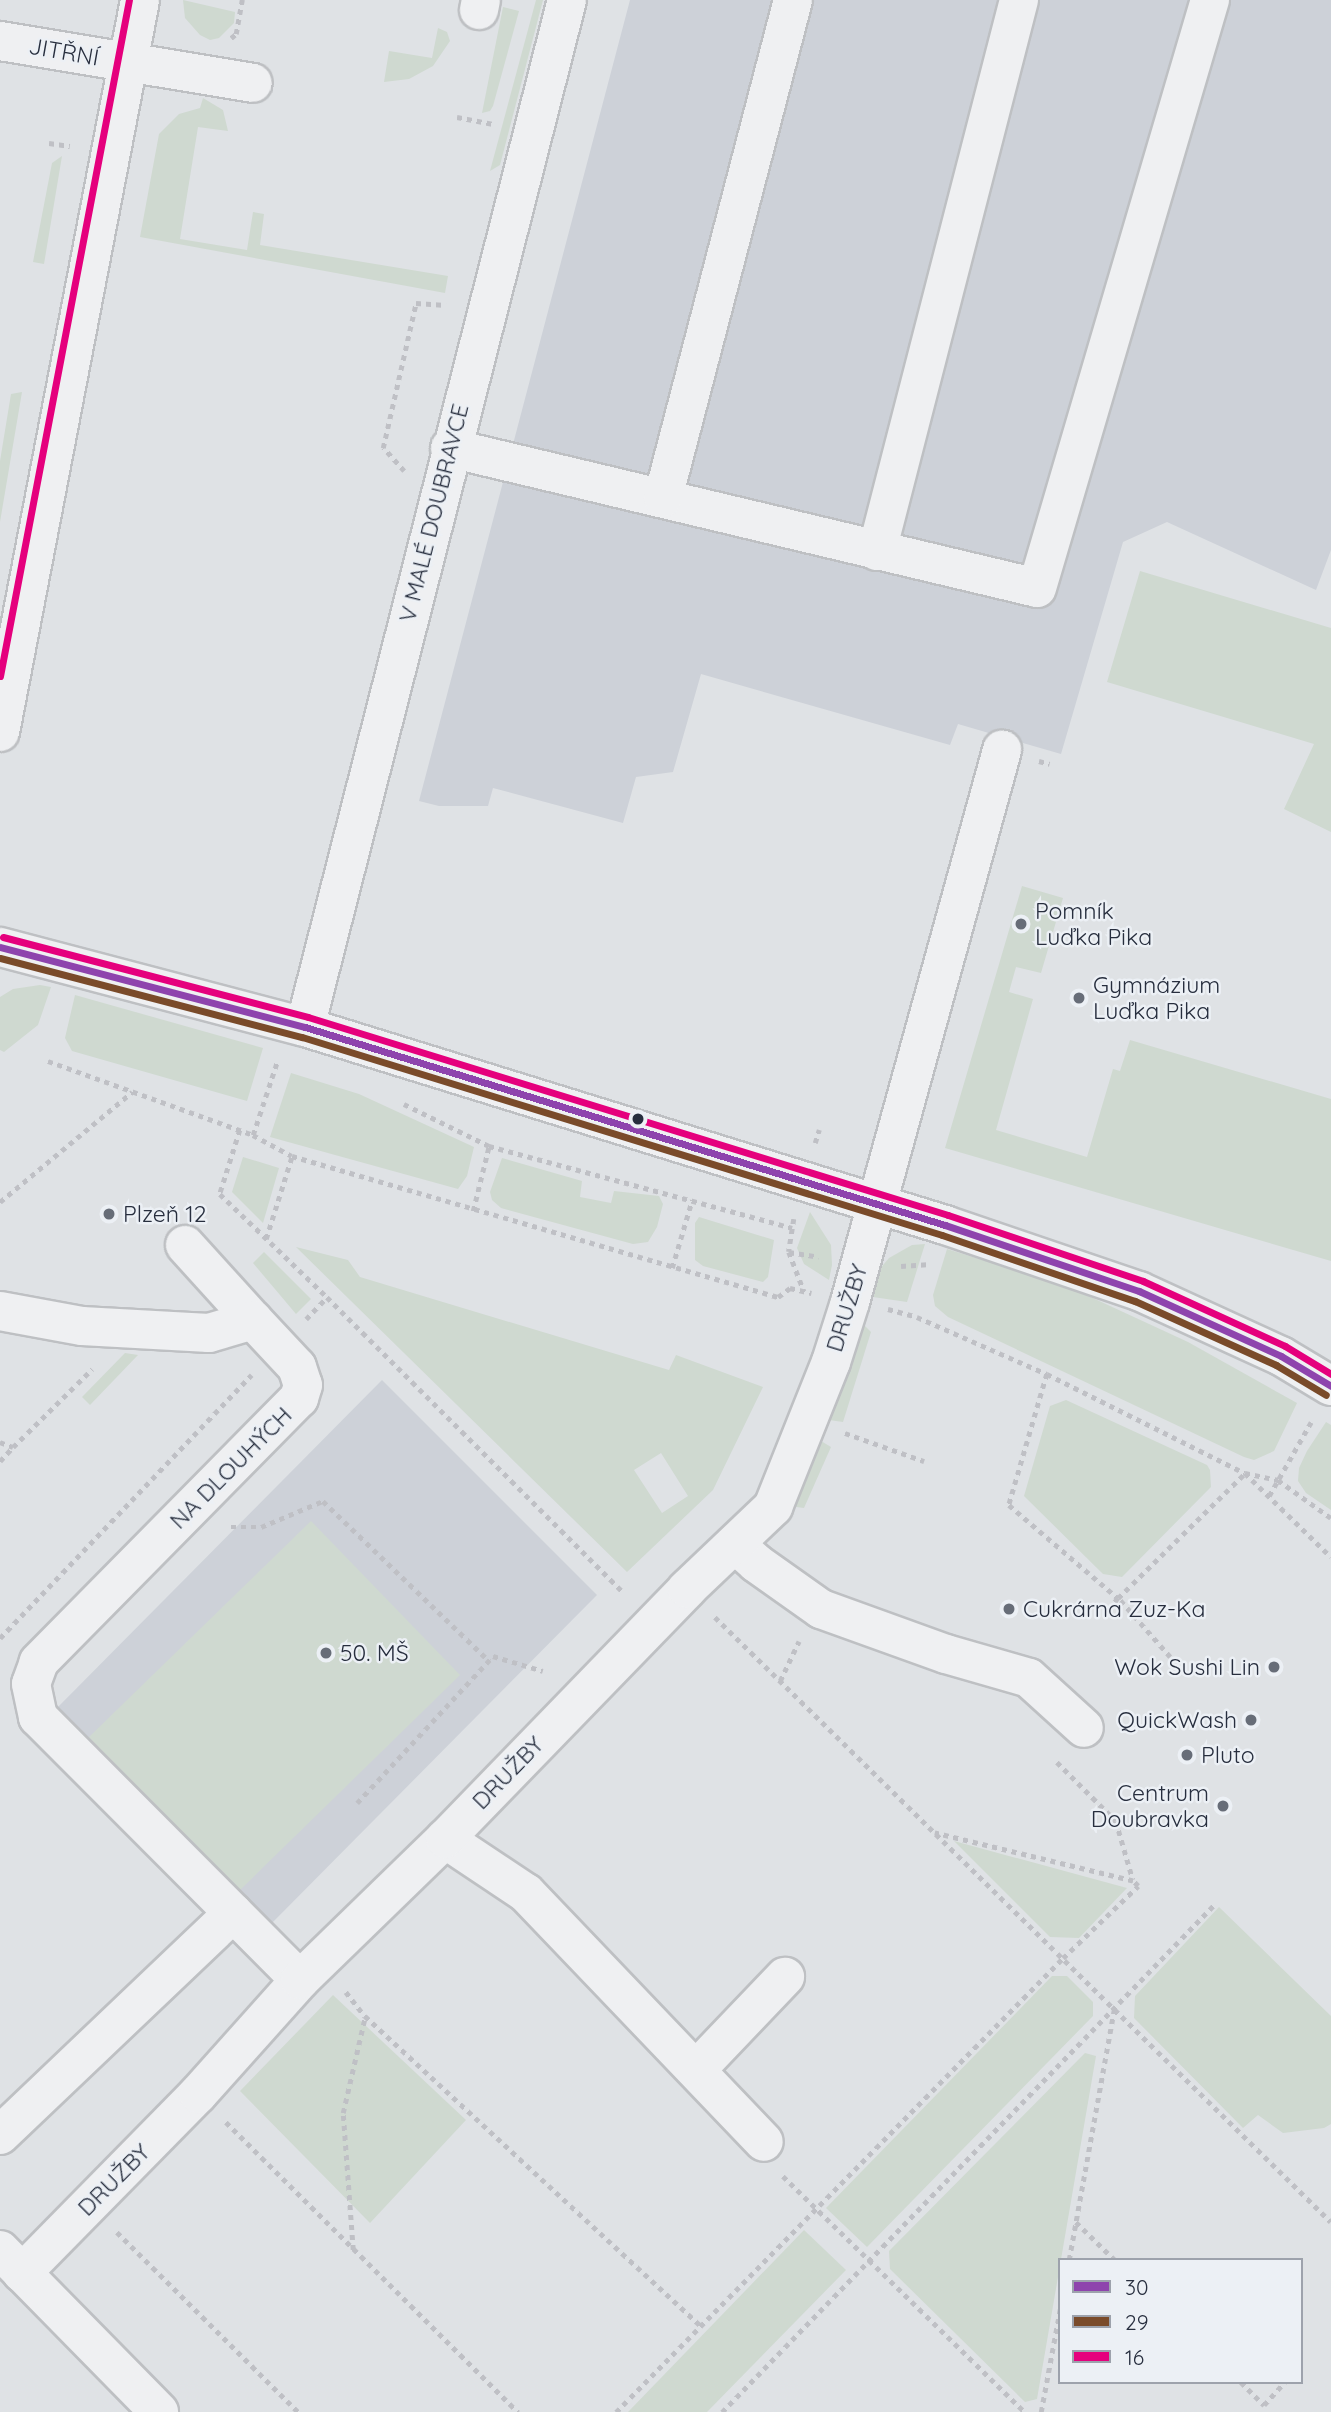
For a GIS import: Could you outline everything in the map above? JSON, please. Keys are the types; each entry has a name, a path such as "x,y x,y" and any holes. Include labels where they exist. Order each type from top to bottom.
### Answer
{"street":[{"path":"0,732 140,0"},
{"name":"V MALÉ DOUBRAVCE","path":"305,1027 450,448 567,0"},
{"path":"663,498 793,0"},
{"path":"877,551 1019,0"},
{"path":"450,448 1037,588 1210,0"},
{"name":"JITŘNÍ","path":"0,41 253,83"},
{"name":"DRUŽBY","path":"159,2412 11,2262 198,2094 311,1970 445,1839 687,1589 773,1507 807,1423 850,1302 1002,750"},
{"path":"0,947 305,1027 879,1203 1139,1291 1281,1356 1324,1399"},
{"name":"NA DLOUHÝCH","path":"185,1245 297,1367 303,1385 299,1398 39,1662 31,1684 38,1717 65,1745 233,1913 311,1970"},
{"path":"0,1311 82,1326 209,1333 266,1333"},
{"path":"735,1544 756,1563 821,1609 946,1654 1029,1678 1084,1728"},
{"path":"445,1839 526,1894 764,2142"},
{"path":"0,2134 233,1913"},
{"path":"696,2070 785,1977"}],"path":[{"path":"222,45 236,34 242,0"},
{"path":"491,137 498,112"},
{"path":"457,117 494,124"},
{"path":"406,474 383,448 416,303 446,307 449,294"},
{"path":"48,1061 253,1135 292,1156 473,1211 778,1297 790,1288 917,1317 1047,1374 1245,1473 1278,1480 1331,1518"},
{"path":"253,1135 278,1062 289,1064"},
{"path":"0,1202 133,1091"},
{"path":"395,1099 488,1146 792,1228"},
{"path":"240,1130 220,1194 623,1592"},
{"path":"473,1211 488,1146"},
{"path":"266,1240 292,1156"},
{"path":"671,1268 692,1200"},
{"path":"0,1638 266,1333 327,1297"},
{"path":"0,1461 132,1328"},
{"path":"1047,1374 1009,1505 1118,1598 1170,1657"},
{"path":"1269,1496 1324,1399"},
{"path":"807,1423 865,1439 924,1461"},
{"path":"0,1442 13,1447"},
{"path":"1245,1473 1331,1557"},
{"path":"1111,1608 1245,1473"},
{"path":"240,1518 230,1528 261,1527 323,1501 489,1661"},
{"path":"687,1589 1331,2222"},
{"path":"357,1803 493,1656 543,1671"},
{"path":"616,2412 1063,1958 1138,1886 1133,1881 1116,1821 1055,1759 1084,1728"},
{"path":"935,1833 1133,1881"},
{"path":"722,2412 1215,1904"},
{"path":"311,1970 365,2016 700,2325"},
{"path":"1069,2258 1114,2008"},
{"path":"353,2250 343,2113 365,2016"},
{"path":"198,2094 518,2412"},
{"path":"764,2142 771,2163 815,2209 1026,2412"},
{"path":"1076,2221 1113,2258"},
{"path":"113,2229 298,2412"},
{"path":"1041,2412 1058,2320"},
{"path":"1243,2384 1270,2412"},
{"path":"1264,2405 1283,2384"}],"shaded area":[{"path":"183,0 235,12 234,23 219,38 210,40 200,35 185,18"},
{"path":"536,0 543,0 500,165 490,171"},
{"path":"630,0 1331,0 1331,550 1316,590 1167,522 1123,542 1061,754 958,724 950,745 701,674 673,772 636,777 623,823 493,788 488,806 439,806 419,801"},
{"path":"503,7 519,11 493,106 490,111 482,113"},
{"path":"438,28 447,32 450,41 433,66 409,79 384,82 389,51 432,58"},
{"path":"203,98 223,110 228,131 198,127 180,239 247,250 253,212 264,214 260,245 448,276 445,293 140,237 159,134 179,114 200,108"},
{"path":"62,156 44,264 33,262 52,163"},
{"path":"22,392 0,522 0,461 11,394"},
{"path":"1140,571 1331,628 1331,832 1284,809 1314,744 1107,682"},
{"path":"1022,886 1063,898 1041,973 1016,967 1009,992 1033,999 996,1130 1087,1157 1113,1069 1120,1071 1130,1040 1331,1099 1331,1261 945,1148"},
{"path":"40,985 51,987 38,1025 4,1052 0,1050 0,997 13,989"},
{"path":"75,995 263,1048 247,1101 72,1051 65,1038"},
{"path":"291,1073 359,1094 474,1147 467,1176 458,1189 270,1137"},
{"path":"243,1157 279,1168 263,1223 232,1192"},
{"path":"502,1158 582,1181 580,1197 611,1203 614,1191 659,1196 663,1204 657,1227 648,1242 633,1244 501,1208 492,1200 490,1192"},
{"path":"810,1212 831,1245 832,1265 829,1280 804,1264 797,1248"},
{"path":"699,1217 774,1240 768,1277 763,1282 703,1266 695,1260 695,1223"},
{"path":"925,1244 907,1302 866,1296 878,1271 889,1258 912,1245"},
{"path":"296,1247 348,1260 360,1277 669,1370 676,1355 763,1387 713,1490 627,1572","holes":["661,1453 688,1496 662,1513 634,1470"]},
{"path":"947,1249 1069,1287 1188,1342 1297,1403 1274,1451 1254,1460 1244,1457 948,1317 935,1306 933,1295"},
{"path":"264,1252 311,1299 296,1314 253,1263"},
{"path":"860,1321 871,1332 843,1422 829,1420"},
{"path":"125,1353 138,1355 90,1405 82,1397"},
{"name":"50. MŠ","path":"382,1380 597,1595 269,1926 54,1711"},
{"path":"1066,1400 1207,1465 1210,1470 1211,1487 1122,1577 1103,1574 1024,1496 1050,1406"},
{"path":"1326,1422 1331,1425 1331,1510 1306,1493 1298,1481 1299,1468 1307,1451"},
{"path":"821,1441 831,1447 804,1508 789,1506"},
{"path":"311,1521 460,1675 238,1892 88,1738"},
{"path":"954,1841 1127,1888 1079,1938 1050,1937"},
{"path":"1219,1907 1331,2016 1331,2124 1324,2128 1283,2133 1258,2115 1243,2128 1134,2018 1135,1996"},
{"path":"1052,1976 1067,1976 1093,2002 1093,2016 867,2247 826,2208"},
{"path":"333,1995 466,2120 370,2223 240,2091"},
{"path":"1085,2053 1096,2056 1061,2258 1058,2258 1058,2277 1037,2399 1025,2402 890,2269 889,2251"},
{"path":"804,2230 846,2270 707,2412 628,2412"}],"transit line":[{"name":"16","path":"0,676 129,0"},
{"name":"16","path":"3,937 308,1017 948,1215 1143,1281 1285,1346 1331,1374"},
{"name":"30","path":"0,947 305,1027 945,1225 1139,1291 1281,1356 1331,1386"},
{"name":"29","path":"0,958 302,1037 942,1235 1135,1301 1276,1365 1326,1395"}],"place":[{"name":"Pomník Luďka Pika","path":"1021,924"},
{"name":"Gymnázium Luďka Pika","path":"1079,998"},
{"name":"Plzeň 12","path":"109,1214"},
{"name":"Cukrárna Zuz-Ka","path":"1009,1609"},
{"name":"50. MŠ","path":"326,1653"},
{"name":"Wok Sushi Lin","path":"1274,1667"},
{"name":"QuickWash","path":"1251,1720"},
{"name":"Pluto","path":"1187,1755"},
{"name":"Centrum Doubravka","path":"1223,1806"}]}
